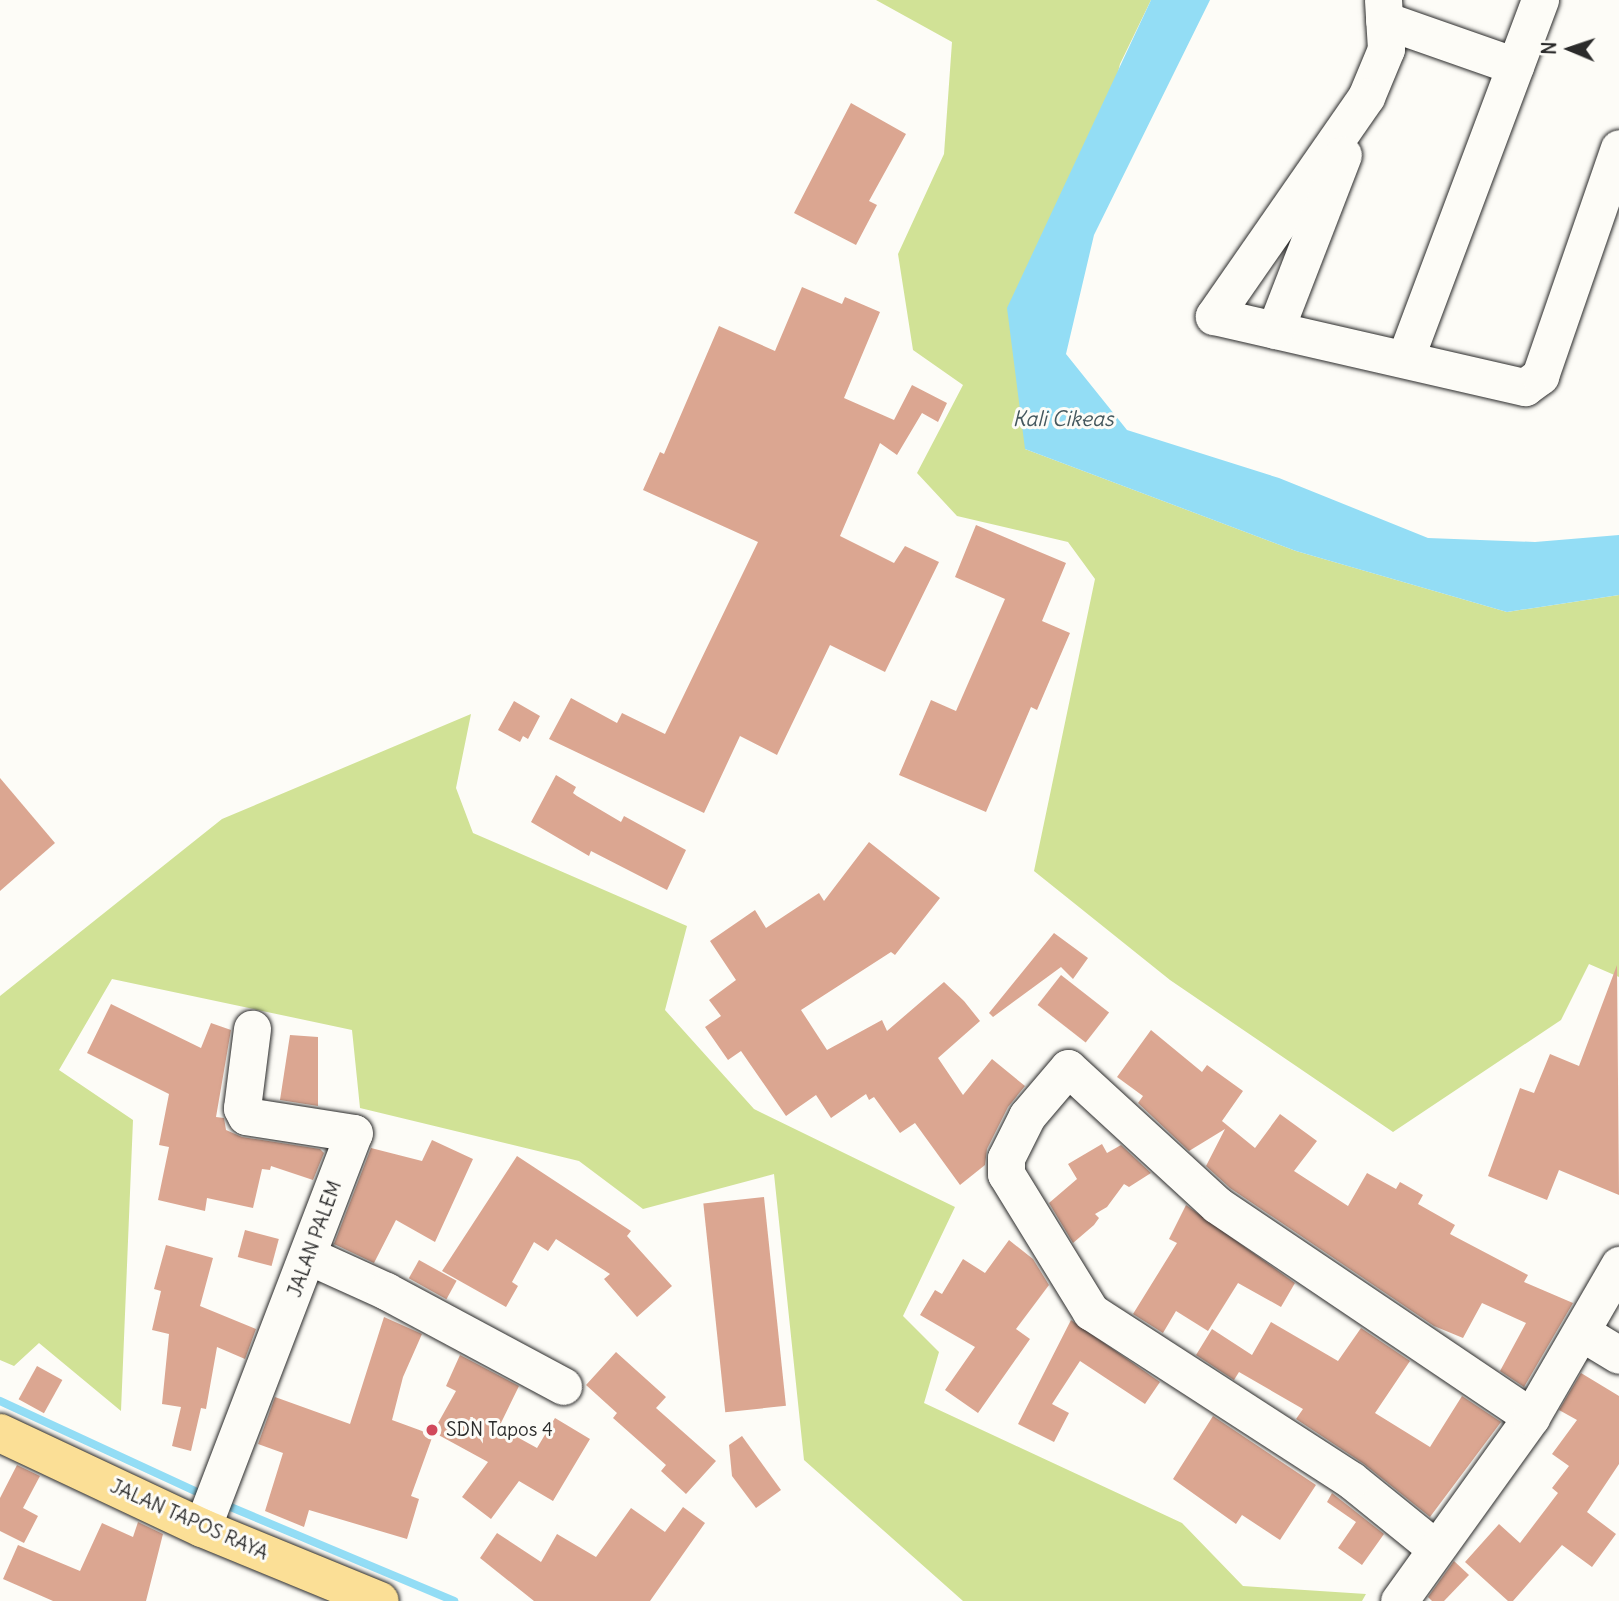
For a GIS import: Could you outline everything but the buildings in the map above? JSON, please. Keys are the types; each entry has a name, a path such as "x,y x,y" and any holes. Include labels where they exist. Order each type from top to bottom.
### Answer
{"main road":[{"name":"JALAN TAPOS RAYA","path":"0,1433 210,1511 380,1601"}],"street":[{"path":"1405,359 1540,0"},
{"path":"1275,330 1387,49 1383,10 1515,66"},
{"path":"1366,97 1214,316 1525,387 1540,376 1619,148"},
{"name":"JALAN PALEM","path":"210,1511 354,1133 246,1116 243,1108 252,1029"},
{"path":"1435,1548 1351,1480 1091,1312 1006,1174 1006,1158 1027,1116 1068,1068 1217,1205 1531,1417"},
{"path":"309,1256 386,1291 563,1386"},
{"path":"1399,1601 1531,1417 1619,1265"},
{"path":"1580,1332 1619,1355"}],"green space":[{"path":"876,0 1151,0 1120,64 1025,449 1296,551 1507,612 1619,595 1619,977 1589,964 1561,1020 1393,1132 1170,980 1034,871 1095,579 1068,542 957,516 917,473 963,385 913,350 898,254 944,154 952,42"},
{"path":"471,714 456,788 473,833 687,926 665,1010 754,1109 955,1207 903,1316 939,1352 924,1403 1182,1523 1243,1586 1366,1594 1362,1601 963,1601 804,1460 774,1174 643,1209 579,1161 360,1108 352,1030 112,979 59,1070 133,1120 121,1411 39,1343 14,1366 0,1360 0,996 222,819"}],"water":[{"name":"Kali Cikeas","path":"1151,0 1210,0 1094,235 1066,354 1127,430 1279,478 1428,538 1535,542 1619,535 1619,595 1507,612 1296,551 1025,449 1007,308"}],"waterway":[{"path":"0,1401 206,1496"},
{"path":"221,1503 454,1601"}],"place":[{"name":"SDN Tapos 4","path":"432,1430"}]}
